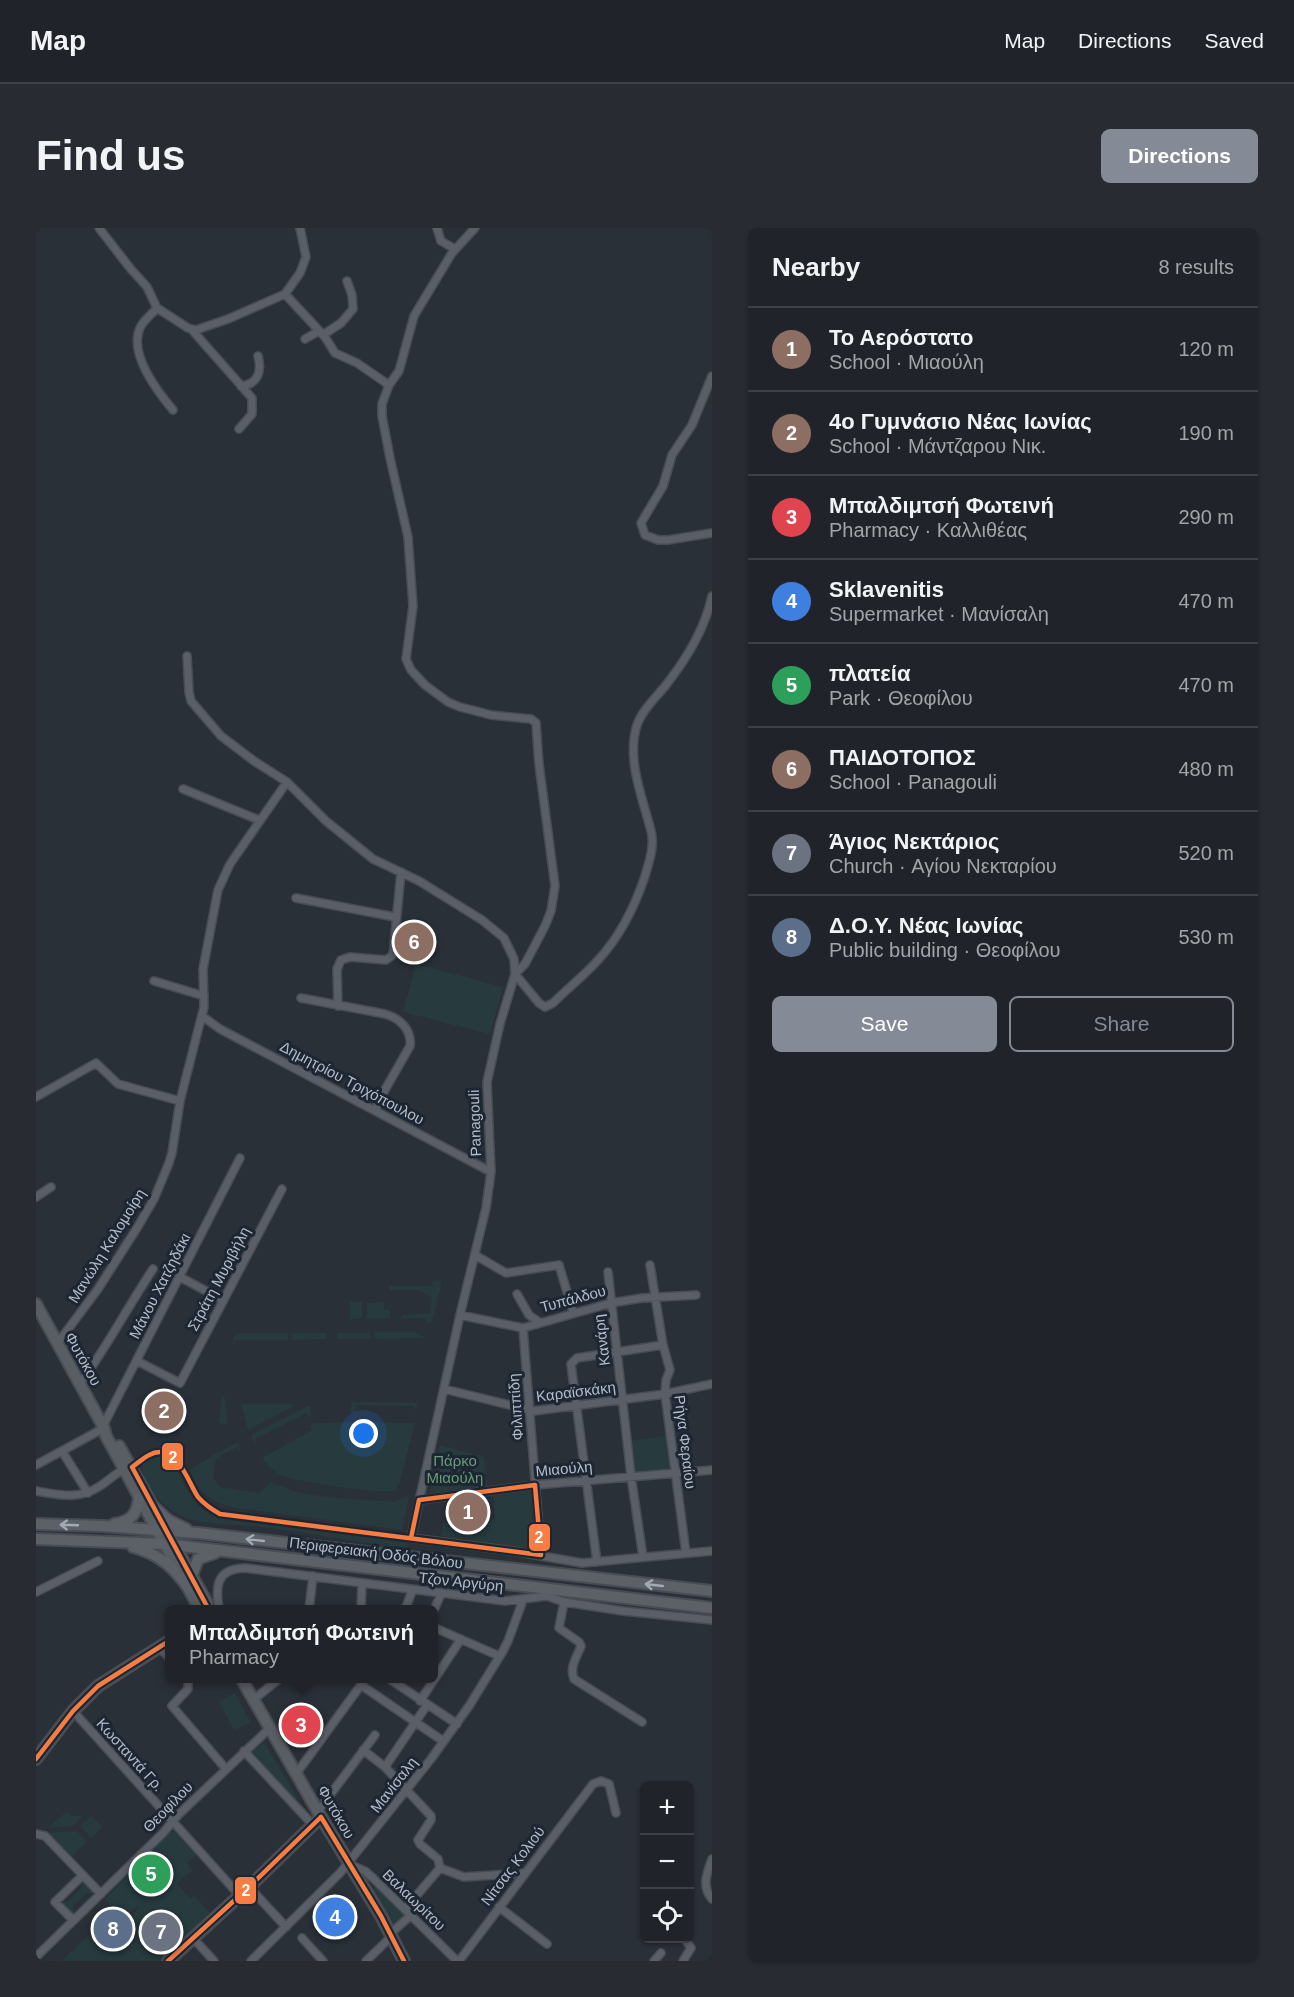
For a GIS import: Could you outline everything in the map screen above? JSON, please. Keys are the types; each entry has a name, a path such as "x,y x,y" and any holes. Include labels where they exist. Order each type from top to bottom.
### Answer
{"main road":[{"path":"102,1526 132,1518 137,1510 139,1498"},
{"path":"152,1505 168,1520 198,1533"},
{"name":"Περιφερειακή Οδός Βόλου","path":"36,1524 198,1533 712,1591"},
{"name":"Περιφερειακή Οδός Βόλου","path":"36,1539 170,1545 712,1608"},
{"path":"110,1541 146,1550 158,1556 172,1566 189,1589"},
{"path":"192,1575 194,1566 200,1558 223,1551"}],"street":[{"path":"99,228 147,287 157,308 192,330 252,398 252,414 239,429"},
{"path":"192,330 228,319 285,294 300,273 306,257 300,228"},
{"path":"437,228 441,241 454,249"},
{"path":"475,228 454,249 414,316 399,371 389,385 382,404 382,416 407,528 413,606 406,659 411,670 425,685 448,702 492,715 531,719 535,721 537,728 539,764 555,886 551,911 545,926 525,964 515,974"},
{"path":"305,339 341,323 352,309 352,295 347,281"},
{"path":"285,294 321,333 335,353 357,363 389,385"},
{"path":"157,308 141,326 138,343 141,359 154,386 173,410"},
{"path":"241,386 248,385 257,378 260,368 258,356"},
{"path":"712,376 692,425 672,455 663,486 641,523 645,535 658,540 712,533"},
{"path":"188,656 189,692 195,708 221,736 287,782 326,821 373,859 401,872 498,932 511,952 515,974 545,1007 553,1003 600,958 634,907 649,864 653,841 645,815 634,753 637,724 694,644 712,596"},
{"name":"Μανώλη Καλομοίρη","path":"57,1344 98,1289 154,1199 172,1152 180,1101 205,1005 203,969 219,890 230,864 287,782"},
{"path":"183,789 259,820"},
{"path":"338,1006 338,962 346,957 386,960 391,957 401,872"},
{"path":"296,898 395,917"},
{"name":"Panagouli","path":"515,974 500,1024 487,1082 491,1172 483,1224 460,1315 411,1538 541,1556"},
{"path":"154,981 204,996"},
{"path":"301,998 385,1014 398,1019 410,1038 410,1046 378,1102 376,1111"},
{"name":"Δημητρίου Τριχόπουλου","path":"202,1016 220,1029 491,1172"},
{"path":"36,1097 96,1063 122,1086 180,1101"},
{"name":"Μάνου Χατζηδάκι","path":"104,1427 240,1158"},
{"path":"36,1197 51,1187"},
{"name":"Στράτη Μυριβήλη","path":"137,1361 180,1383 282,1188"},
{"path":"475,1255 506,1273 559,1265 573,1312"},
{"name":"Ρήγα Φεραίου","path":"650,1265 663,1346 670,1371 666,1380 665,1394 686,1553"},
{"path":"79,1382 109,1343 116,1326 153,1269"},
{"name":"Κανάρη","path":"608,1272 631,1476 643,1557"},
{"path":"180,1277 223,1300"},
{"path":"517,1294 529,1314 539,1322"},
{"name":"Τυπάλδου","path":"523,1328 611,1303 655,1297 696,1295"},
{"name":"Φυτόκου","path":"36,1304 104,1427 123,1453 152,1505 197,1605"},
{"path":"460,1315 523,1328"},
{"name":"Φιλιππίδη","path":"523,1328 541,1556"},
{"path":"597,1563 572,1362 577,1358 663,1346"},
{"name":"Καραϊσκάκη","path":"444,1389 530,1411 665,1394 712,1384"},
{"path":"36,1465 104,1427"},
{"name":"Φυτόκου","path":"104,1427 106,1436 139,1498 162,1530"},
{"path":"62,1451 88,1493"},
{"path":"36,1491 72,1496 88,1493 124,1469"},
{"name":"Μιαούλη","path":"419,1500 535,1485 712,1470"},
{"name":"Φυτόκου","path":"170,1545 192,1575 207,1605"},
{"path":"541,1556 568,1562 597,1563 712,1551"},
{"path":"36,1592 98,1561"},
{"name":"Τζον Αργύρη","path":"219,1605 217,1589 219,1581 231,1570 260,1569 505,1602 546,1596 564,1602 644,1614 712,1620"},
{"path":"310,1605 313,1576"},
{"path":"362,1584 362,1605"},
{"path":"407,1605 412,1591"},
{"path":"436,1605 441,1594"},
{"name":"Μανίσαλη","path":"253,1960 349,1864 457,1724 508,1641 523,1600"},
{"path":"564,1602 559,1628 579,1642 581,1646 572,1667 574,1679 642,1722"},
{"path":"438,1629 500,1656"},
{"path":"438,1668 461,1639"},
{"path":"36,1759 73,1711 110,1678 165,1643"},
{"path":"159,1647 165,1654"},
{"path":"188,1683 189,1689 172,1706 226,1768"},
{"name":"Φυτόκου","path":"244,1683 296,1774 317,1818 349,1864 404,1961"},
{"path":"253,1700 274,1683"},
{"path":"296,1774 362,1683"},
{"path":"364,1683 415,1723 443,1741"},
{"path":"395,1683 457,1724"},
{"path":"385,1767 415,1723 432,1683"},
{"name":"Κωσταντά Γρ.","path":"73,1711 240,1896"},
{"name":"Θεοφίλου","path":"36,1957 226,1768 270,1728"},
{"path":"168,1961 240,1896 317,1818 375,1735"},
{"path":"363,1750 385,1767 431,1816 431,1820 418,1840 438,1859 440,1868"},
{"path":"244,1751 317,1818"},
{"name":"Νίτσας Κολιού","path":"458,1961 589,1787 601,1781 609,1784 616,1813"},
{"path":"36,1834 45,1836 101,1894"},
{"path":"712,1858 705,1882 707,1892 712,1899"},
{"name":"Βαλαωρίτου","path":"349,1864 369,1874 458,1961"},
{"path":"440,1868 464,1877 525,1873"},
{"path":"405,1909 440,1868"},
{"path":"73,1920 55,1902 83,1875"},
{"path":"249,1887 286,1927"},
{"path":"499,1907 547,1944"},
{"path":"366,1961 411,1915"},
{"path":"193,1938 214,1961"},
{"path":"303,1938 323,1961"},
{"path":"683,1961 691,1948 688,1943"},
{"path":"654,1961 660,1953"}],"green space":[{"path":"416,964 503,987 490,1034 403,1012"},
{"path":"433,1280 442,1281 432,1321 427,1324 425,1318 402,1318 402,1315 430,1313 432,1298 420,1290 390,1290 389,1286 432,1286"},
{"path":"225,1302 228,1304 186,1382 184,1381"},
{"path":"350,1302 362,1302 362,1318 350,1320"},
{"path":"384,1302 384,1310 390,1310 390,1318 367,1319 367,1303"},
{"path":"375,1332 415,1332 426,1338 375,1339"},
{"path":"240,1333 288,1333 288,1340 236,1340 232,1346 234,1337"},
{"path":"291,1333 326,1333 326,1339 292,1340"},
{"path":"337,1333 370,1333 370,1339 337,1339"},
{"path":"222,1396 225,1397 227,1423 222,1424 219,1422"},
{"path":"351,1402 417,1403 416,1412 414,1406 356,1405 355,1413 351,1413"},
{"path":"241,1404 292,1404 292,1407 248,1430"},
{"path":"310,1405 311,1416 309,1417 306,1413 255,1439 255,1445 251,1435"},
{"path":"314,1423 415,1423 399,1485 395,1491 357,1489 283,1476 262,1458 312,1430 310,1425"},
{"path":"669,1435 674,1470 635,1475 630,1441"},
{"path":"238,1443 240,1451 237,1447 216,1458 213,1478 220,1487 259,1493 271,1482 299,1492 331,1497 394,1502 407,1496 409,1497 402,1530 221,1504 202,1491 190,1470"},
{"name":"Πάρκο Μιαούλη","path":"440,1445 484,1457 487,1486 430,1493"},
{"path":"157,1454 172,1463 199,1507 208,1513 231,1519 408,1542 408,1548 262,1527 212,1523 184,1517 162,1502 144,1478 143,1461"},
{"path":"531,1491 535,1549 442,1536 443,1522 495,1520 493,1496"},
{"path":"235,1693 250,1722 234,1730 219,1702"},
{"path":"264,1742 297,1797 296,1800 252,1752"},
{"path":"67,1811 71,1816 83,1816 73,1826 48,1828"},
{"path":"91,1816 102,1827 91,1838 80,1826"},
{"path":"77,1831 87,1842 71,1857 48,1833"},
{"path":"170,1832 175,1832 196,1855 187,1863 192,1870 177,1884 191,1899 195,1896 210,1914 161,1961 62,1961 98,1926 120,1949 137,1934 126,1921 139,1908 137,1906 124,1919 105,1899"},
{"path":"82,1880 94,1893 87,1893 73,1906 74,1912 72,1913 61,1902 63,1900 68,1902 81,1888"},
{"path":"376,1887 403,1913 403,1916 394,1923 371,1889"}],"transit line":[{"name":"2","path":"206,1605 132,1467 152,1454 160,1452 173,1457 198,1497 220,1514 541,1555 535,1485 419,1500 411,1538"},
{"name":"2","path":"36,1759 73,1711 98,1686 165,1644"},
{"name":"2","path":"321,1817 381,1916 404,1961"},
{"name":"2","path":"168,1961 321,1817"}],"place":[{"name":"ΠΑΙΔΟΤΟΠΟΣ","path":"414,942"},
{"name":"4ο Γυμνάσιο Νέας Ιωνίας","path":"164,1411"},
{"name":"Το Αερόστατο","path":"468,1512"},
{"name":"Μπαλδιμτσή Φωτεινή","path":"301,1725"},
{"name":"πλατεία","path":"151,1874"},
{"name":"Sklavenitis","path":"335,1917"},
{"name":"Δ.Ο.Υ. Νέας Ιωνίας","path":"113,1929"},
{"name":"Άγιος Νεκτάριος","path":"161,1932"}]}
